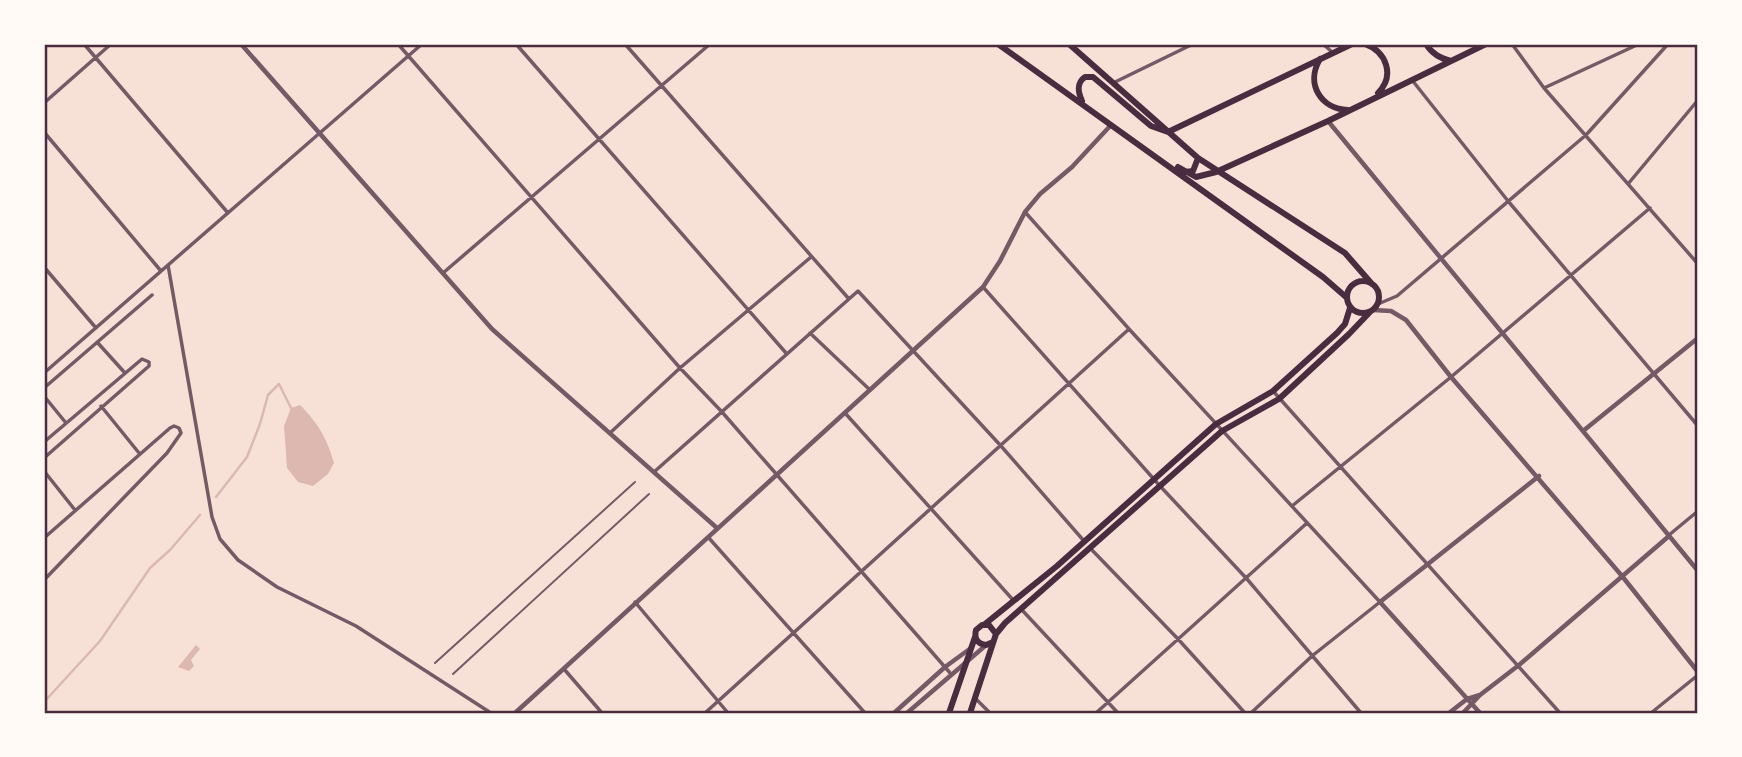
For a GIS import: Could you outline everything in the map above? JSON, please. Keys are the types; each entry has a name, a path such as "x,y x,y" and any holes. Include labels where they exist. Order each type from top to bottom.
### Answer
{"main road":[{"path":"949,713 976,630 1014,602 1216,424 1273,391 1337,333 1345,324 1350,308 1346,297 1323,277 998,44"},
{"path":"975,637 978,642 986,645 995,638 1021,609 1222,431 1279,399 1378,303 1379,293 1345,253 1216,172 1069,44"},
{"path":"1088,107 1080,97 1078,87 1080,80 1090,76 1152,126 1168,132 1352,44"},
{"path":"1365,44 1378,50 1386,65 1386,81 1375,97"},
{"path":"1426,44 1439,58 1451,61"},
{"path":"1137,144 1153,150 1196,177 1216,172 1486,44"},
{"path":"1321,58 1315,67 1313,78 1320,98 1329,105 1350,110"},
{"path":"1183,171 1193,171 1198,158"},
{"path":"1346,297 1348,289 1357,282 1362,280 1372,284"},
{"path":"1350,308 1362,314 1372,311"},
{"path":"970,713 995,638 993,627 985,624"}],"street":[{"path":"84,44 228,213"},
{"path":"44,103 111,44"},
{"path":"241,44 492,329 717,528"},
{"path":"398,44 951,674"},
{"path":"44,373 422,44"},
{"path":"516,44 786,354"},
{"path":"625,44 849,299"},
{"path":"442,274 710,44"},
{"path":"1112,83 1193,44"},
{"path":"1323,44 1332,52"},
{"path":"1512,44 1544,88 1698,264"},
{"path":"1544,88 1639,44"},
{"path":"1378,303 1397,296 1586,135 1662,46 1668,44"},
{"path":"1412,80 1508,201 1698,426"},
{"path":"1628,184 1698,100"},
{"path":"1328,121 1698,571"},
{"path":"515,713 983,287 1000,261 1025,212 1112,124"},
{"path":"44,132 162,271"},
{"path":"1292,506 1503,334 1650,208"},
{"path":"1025,212 1480,713"},
{"path":"609,433 680,368 811,257"},
{"path":"168,265 212,517 220,538 238,559 277,587 356,626 491,713"},
{"path":"44,267 96,328"},
{"path":"983,287 1160,486 1247,579 1361,713"},
{"path":"653,473 858,291 1001,446 1084,541"},
{"path":"44,388 152,295"},
{"path":"1372,311 1391,311 1406,320 1451,377 1622,576 1698,674 1651,713"},
{"path":"705,713 1129,329"},
{"path":"810,333 870,390"},
{"path":"1583,431 1698,338"},
{"path":"97,342 125,373"},
{"path":"44,457 149,366 149,362 142,359 45,441 53,449"},
{"path":"1273,391 1560,713"},
{"path":"44,396 66,423"},
{"path":"101,406 140,454"},
{"path":"845,413 1014,602"},
{"path":"44,538 170,428 179,428 181,433 167,453 44,580"},
{"path":"44,471 75,510"},
{"path":"1251,713 1312,656 1539,477"},
{"path":"1463,713 1480,695 1519,665 1698,511"},
{"path":"1096,713 1307,523"},
{"path":"708,537 865,713"},
{"path":"1090,548 1245,713"},
{"path":"635,603 728,713"},
{"path":"1021,609 1118,713"},
{"path":"907,713 986,645"},
{"path":"894,713 945,667 971,648"},
{"path":"564,669 603,713"},
{"path":"1448,713 1467,699 1480,695"},
{"path":"975,698 990,713"}],"lane":[{"path":"435,663 635,482"},
{"path":"453,674 649,494"}],"shaded area":[{"path":"300,405 321,431 334,463 328,474 313,486 298,482 287,468 284,426 291,408"},
{"path":"196,645 200,649 191,660 194,666 189,671 178,667"}],"waterway":[{"path":"216,497 247,457 268,395 279,384 291,408"},
{"path":"44,702 100,641 150,568 170,550 200,515"}]}
